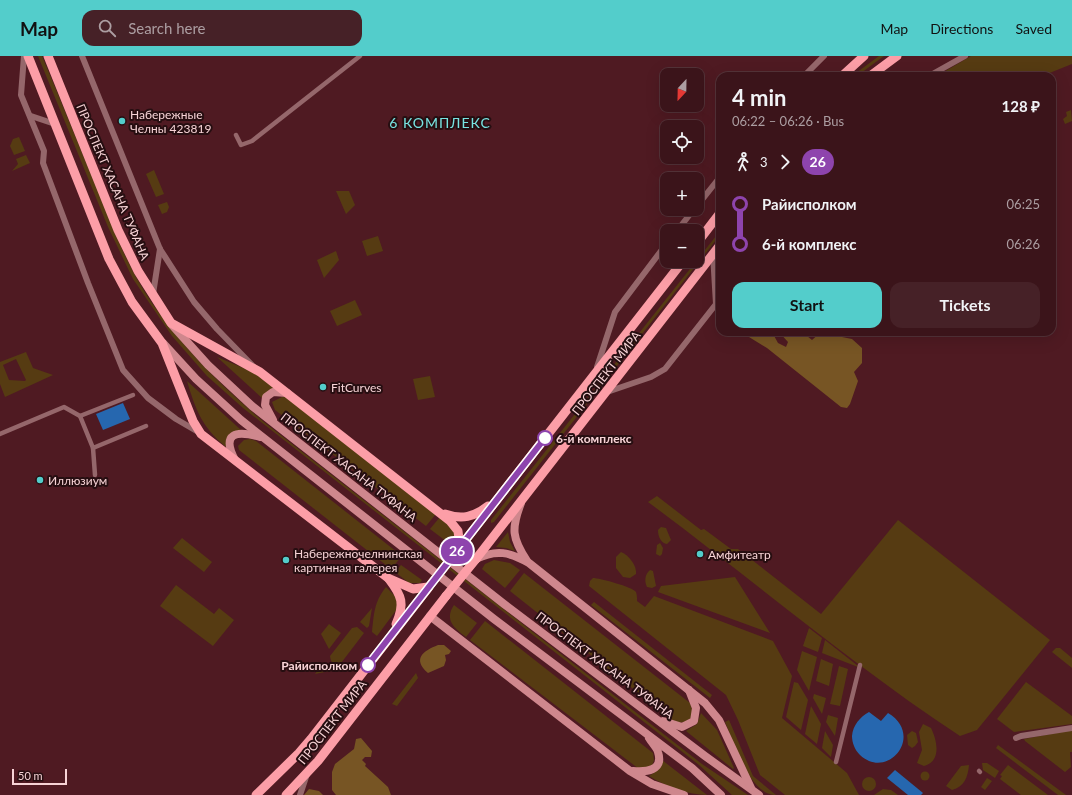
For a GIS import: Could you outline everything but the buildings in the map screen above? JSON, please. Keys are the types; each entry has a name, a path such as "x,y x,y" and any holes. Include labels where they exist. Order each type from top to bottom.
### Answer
{"main road":[{"path":"28,56 109,259 132,302 162,343 196,379 241,420 494,619 692,768 721,795"},
{"name":"ПРОСПЕКТ ХАСАНА ТУФАНА","path":"48,56 118,230 138,270 152,295 171,323 208,365 276,424 504,604 759,795"},
{"path":"846,72 864,56"},
{"path":"875,72 897,56"},
{"path":"704,234 716,218"},
{"name":"ПРОСПЕКТ МИРА","path":"286,795 308,773 607,392 716,250"},
{"name":"ПРОСПЕКТ МИРА","path":"256,795 299,753 678,268"},
{"path":"171,323 260,372 440,512 458,531 460,547"},
{"path":"162,343 193,421 201,434 388,578 396,588 402,606 390,637"},
{"path":"276,424 265,405 266,397 273,392 287,393"},
{"path":"236,461 229,448 230,441 236,435 245,433 265,439"},
{"path":"524,498 514,524 514,533 518,546 529,563"},
{"path":"440,512 456,518 469,517 482,511 494,502"},
{"path":"476,559 487,554 504,552 512,554 529,563 706,703 718,720 751,789"},
{"path":"388,578 413,589 430,586"},
{"path":"430,616 630,771 652,784 684,795"},
{"path":"658,720 682,727 694,721 696,708 688,689"},
{"path":"630,771 644,772 654,770 658,764 658,752 647,734"}],"street":[{"path":"24,56 21,95 31,116 44,151 43,163 88,283 123,370 148,398 176,419 201,434"},
{"path":"82,56 160,248 194,302 217,329 260,372"},
{"path":"236,135 241,145 252,141 360,56"},
{"path":"808,72 824,56"},
{"path":"936,72 965,56"},
{"path":"31,116 55,124"},
{"path":"704,197 716,182"},
{"path":"682,224 689,216"},
{"path":"152,295 160,248"},
{"path":"588,384 598,364 615,312 660,252"},
{"path":"713,254 716,282"},
{"path":"607,392 651,376 665,369 716,304"},
{"path":"80,416 133,395"},
{"path":"0,434 64,407 80,416 93,448 95,475"},
{"path":"93,448 146,426"},
{"path":"836,762 860,665"},
{"path":"1016,738 1072,728"},
{"path":"300,795 308,773"}],"shaded area":[{"path":"38,56 42,56 115,234 128,262 143,290 164,320 204,366 233,395 264,422 702,764 748,795 732,795 699,765 243,408 207,376 172,336 133,279 108,227"},
{"path":"879,56 884,56 862,72 857,72"},
{"path":"971,56 1072,56 1072,64 1052,72 944,72"},
{"path":"1071,110 1072,121 1065,124 1063,119 1067,116 1066,112"},
{"path":"19,137 25,151 14,155 10,146 13,139"},
{"path":"26,155 30,163 12,171 18,164 16,159"},
{"path":"154,170 164,194 156,197 146,174"},
{"path":"336,191 349,191 355,205 346,214"},
{"path":"167,202 169,207 167,212 162,214 158,205"},
{"path":"378,236 383,251 367,256 362,241"},
{"path":"716,236 716,240 704,255 704,251"},
{"path":"336,251 339,260 324,278 317,260"},
{"path":"691,268 694,268 494,522 491,523 491,520"},
{"path":"355,300 362,315 337,326 330,311"},
{"path":"774,336 778,343 786,347 788,342 783,336 807,336 812,340 816,336 837,336 852,339 862,348 862,363 854,372 858,381 850,404 847,408 841,407 767,348 749,337"},
{"path":"26,352 33,368 53,375 5,397 0,384 0,362","holes":["16,359 26,380 9,380 3,365"]},
{"path":"217,357 258,374 277,388 263,399"},
{"path":"430,376 435,397 418,400 413,379"},
{"path":"187,381 241,430 231,436 226,447 205,425 197,410"},
{"path":"282,397 288,397 436,514 426,526 275,410 272,402"},
{"path":"250,439 256,441 402,556 391,569 239,450 238,446 244,440"},
{"path":"657,496 701,530 704,529 731,549 738,549 821,614 898,520 1050,640 977,730 960,736 841,651 648,502"},
{"path":"440,517 452,527 456,538 451,545 430,529"},
{"path":"661,527 666,528 671,540 667,544 659,537 658,530"},
{"path":"508,532 510,542 515,551 496,547"},
{"path":"182,538 212,562 204,572 173,548"},
{"path":"660,543 663,548 660,556 656,554 657,545"},
{"path":"621,552 630,558 634,564 636,574 630,578 623,577 616,568 616,557"},
{"path":"494,560 510,563 520,570 505,588 482,569 485,564"},
{"path":"401,565 422,580 420,583 409,583 395,572"},
{"path":"650,570 653,571 656,586 652,588 647,587 646,582 646,576"},
{"path":"524,573 690,703 693,712 692,718 685,722 676,723 510,591"},
{"path":"735,577 770,633 658,592 661,586"},
{"path":"593,578 616,583 634,590 637,595 637,601 645,607 654,596 773,641 792,676 782,718 847,773 859,795 785,795 760,775 738,720 726,695 589,586 590,581"},
{"path":"176,585 214,614 219,608 234,620 213,646 160,606"},
{"path":"386,587 397,598 397,609 377,636 372,632 374,614 379,598"},
{"path":"594,602 712,695 710,698 591,605"},
{"path":"454,605 477,623 466,637 454,627 450,619 451,610"},
{"path":"372,608 369,626 367,628 360,622"},
{"path":"485,621 653,753 654,760 652,766 639,769 470,640"},
{"path":"329,624 341,633 329,649 321,634"},
{"path":"357,627 364,633 338,667 331,661 330,656 352,628"},
{"path":"809,628 822,638 818,652 803,646"},
{"path":"825,640 858,666 858,667 822,653"},
{"path":"438,645 444,645 451,651 449,654 445,655 446,660 444,666 428,673 421,664 421,656 428,650"},
{"path":"1056,648 1060,648 1072,658 1072,668 1052,652"},
{"path":"802,651 817,657 809,691 797,670"},
{"path":"821,659 833,664 829,686 816,681"},
{"path":"324,662 335,670 315,674"},
{"path":"839,666 848,669 840,706 830,704"},
{"path":"416,673 418,678 397,706 392,704"},
{"path":"794,682 798,683 808,700 801,730 786,717"},
{"path":"1026,682 1072,716 1072,724 1014,732 997,719"},
{"path":"814,694 826,698 822,714 813,698"},
{"path":"811,706 821,724 817,744 805,734"},
{"path":"701,713 717,730 734,768 733,769 686,731 697,724"},
{"path":"828,715 838,718 835,736 826,722"},
{"path":"729,720 753,776 776,795 766,793 750,777 738,754 725,722"},
{"path":"923,724 931,728 936,744 936,755 934,760 924,766 917,763 922,750 919,732"},
{"path":"1072,730 1072,752 1070,752 1071,767 1065,772 1024,739"},
{"path":"825,731 833,745 831,757 822,748"},
{"path":"912,731 916,733 918,742 912,748 908,745 907,735"},
{"path":"361,738 372,751 371,757 365,757 362,760 366,764 365,766 388,787 391,795 336,795 332,790 332,772 335,764 354,749 356,739"},
{"path":"998,745 1066,795 1058,795 996,748"},
{"path":"662,760 707,795 700,795 677,789 649,776 658,770"},
{"path":"982,763 987,763 999,771 995,778 983,770"},
{"path":"969,765 968,774 960,787 952,790 946,786 961,766"},
{"path":"1008,765 1048,795 1021,795 1000,779 1002,776 1000,775"},
{"path":"925,771 930,776 925,781 920,776"},
{"path":"866,777 872,777 876,781 876,787 872,791 866,791 862,787 862,781"},
{"path":"987,778 992,781 985,790 981,787"},
{"path":"309,789 319,791 323,795 304,795"},
{"path":"883,789 891,790 898,795 874,795"}],"water":[{"path":"123,403 130,419 103,430 96,414"},
{"path":"869,712 881,721 888,713 899,722 903,732 903,743 898,752 891,759 881,762 871,762 860,755 855,749 852,736 855,725"},
{"path":"895,770 923,793 921,795 908,795 887,778"}],"bus line":[{"name":"26","path":"368,665 545,438"}],"place":[{"name":"Набережные Челны 423819","path":"122,121"},
{"name":"FitCurves","path":"323,387"},
{"name":"6-й комплекс","path":"545,438"},
{"name":"Иллюзиум","path":"40,480"},
{"name":"Амфитеатр","path":"700,554"},
{"name":"Набережночелнинская картинная галерея","path":"286,560"},
{"name":"Райисполком","path":"368,665"}],"district":[{"name":"6 КОМПЛЕКС","path":"440,122"}]}
